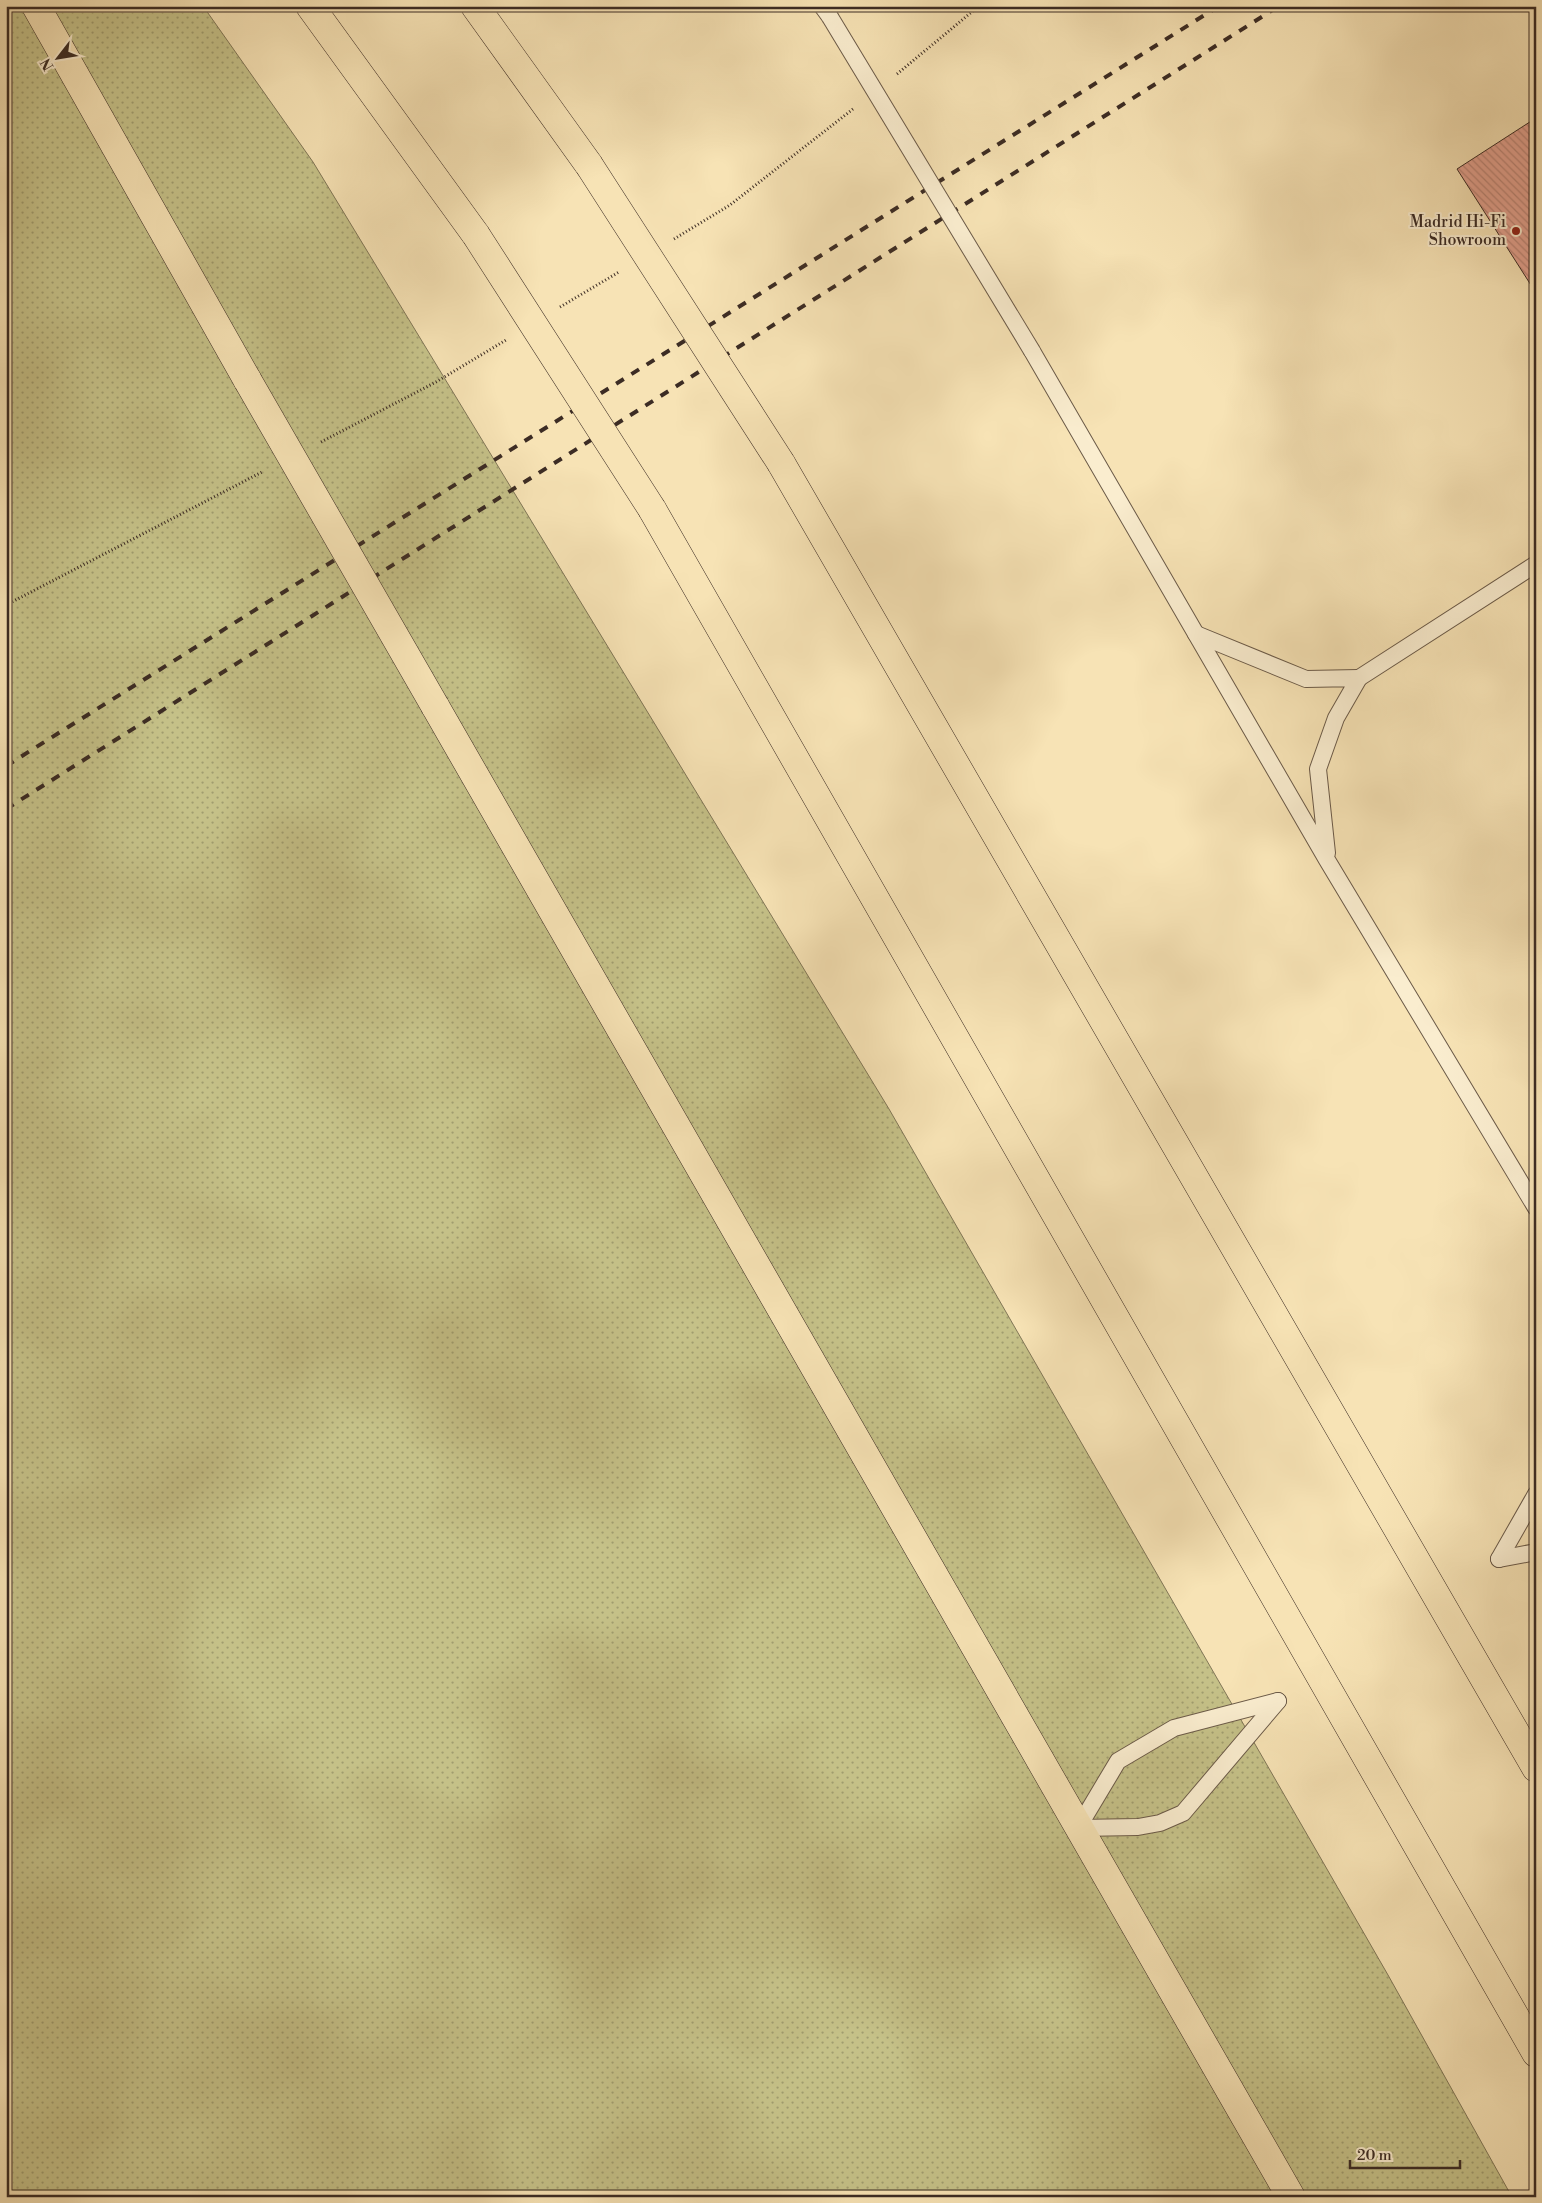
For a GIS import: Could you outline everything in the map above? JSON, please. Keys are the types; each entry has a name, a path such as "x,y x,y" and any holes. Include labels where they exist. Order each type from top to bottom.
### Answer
{"highway":[{"path":"36,6 248,381 1290,2197"},
{"path":"310,6 476,235 652,509 1536,2053"},
{"path":"475,6 589,165 781,463 1536,1768"}],"lane":[{"path":"826,12 1032,351 1327,860 1536,1208"},
{"path":"1327,860 1318,770 1336,718 1359,678 1536,564"},
{"path":"1196,634 1306,679 1359,678"},
{"path":"1536,1494 1499,1559 1536,1552"},
{"path":"1278,1701 1183,1813 1160,1823 1138,1827 1078,1828 1118,1761 1174,1728 1278,1701"}],"shaded area":[{"path":"6,6 203,6 313,162 889,1109 1388,1975 1512,2197 6,2197"}],"building":[{"name":"Madrid Hi-Fi Showroom","path":"1536,118 1536,293 1457,169"}],"railway":[{"path":"6,766 1219,6"},
{"path":"6,809 1279,6"}],"place":[{"name":"Madrid Hi-Fi Showroom","path":"1516,231"}]}
